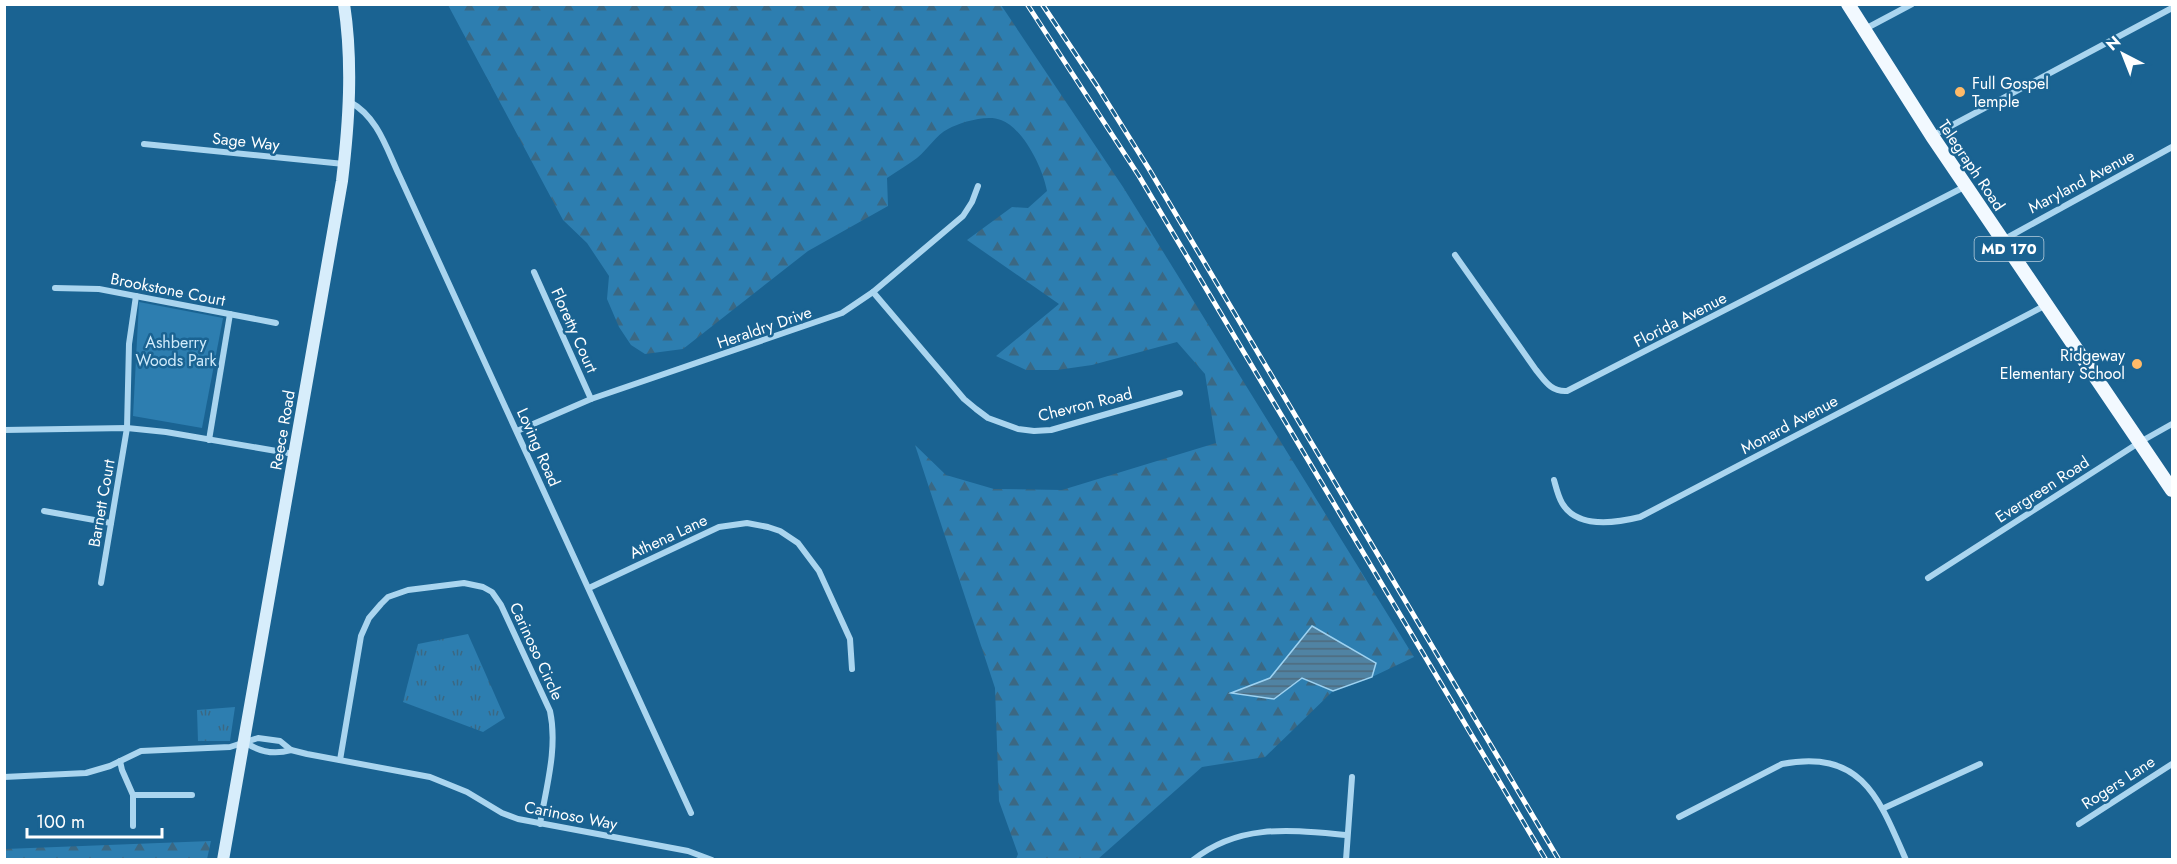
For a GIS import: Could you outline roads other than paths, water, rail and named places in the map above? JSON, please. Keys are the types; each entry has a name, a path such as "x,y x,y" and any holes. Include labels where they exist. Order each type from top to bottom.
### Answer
{"main road":[{"name":"Reece Road","path":"223,860 344,164 350,102 344,4"},
{"name":"Telegraph Road","path":"1848,4 1932,136 2172,490"}],"street":[{"path":"1863,30 1912,4"},
{"path":"1932,136 2172,8"},
{"name":"Loving Road","path":"350,102 360,108 375,124 691,813"},
{"name":"Sage Way","path":"144,144 344,164"},
{"name":"Maryland Avenue","path":"2003,240 2172,147"},
{"name":"Heraldry Drive","path":"517,430 591,399 826,320 857,304 963,216 978,186"},
{"name":"Florida Avenue","path":"1455,255 1536,370 1551,388 1567,391 1966,186"},
{"name":"Floretty Court","path":"534,272 591,399"},
{"name":"Brookstone Court","path":"55,288 99,289 276,323"},
{"name":"Chevron Road","path":"873,292 964,399 988,418 1003,424 1034,431 1051,430 1180,393"},
{"name":"Barnett Court","path":"101,584 127,428 129,344 136,296"},
{"name":"Monard Avenue","path":"1554,480 1561,502 1577,516 1608,523 1640,517 2047,305"},
{"path":"209,440 230,314"},
{"name":"Evergreen Road","path":"1928,578 2140,442 2172,424"},
{"path":"4,430 127,428 166,432 295,454"},
{"path":"44,511 111,523"},
{"name":"Athena Lane","path":"589,588 719,527 747,523 768,527 780,531 798,543 819,571 850,639 852,669"},
{"name":"Carinoso Circle","path":"339,760 361,636 375,611 388,597 397,593 454,583 475,584 492,592 501,605 550,711 553,744 540,824"},
{"name":"Carinoso Way","path":"244,742 258,738 280,741 291,750"},
{"path":"4,777 86,773 103,769 134,753 149,749 230,747 244,742"},
{"name":"Carinoso Way","path":"244,742 256,750 279,753 291,750 430,777 467,792 502,813 518,819 688,851 711,860"},
{"path":"120,761 133,795 133,826"},
{"path":"1679,817 1782,764 1816,761 1853,774 1869,787 1884,808 1906,860"},
{"path":"1884,808 1980,764"},
{"name":"Rogers Lane","path":"2079,824 2172,764"},
{"path":"1346,860 1346,835 1352,777"},
{"path":"133,795 192,795"},
{"path":"1193,860 1215,846 1257,832 1288,830 1346,835"}],"railway":[{"path":"1027,4 1139,176 1546,860"},
{"path":"1042,4 1149,169 1559,860"}],"place":[{"name":"Full Gospel Temple","path":"1960,92"},
{"name":"Ridgeway Elementary School","path":"2137,364"}],"park label":[{"name":"Ashberry Woods Park","path":"176,351"}]}
